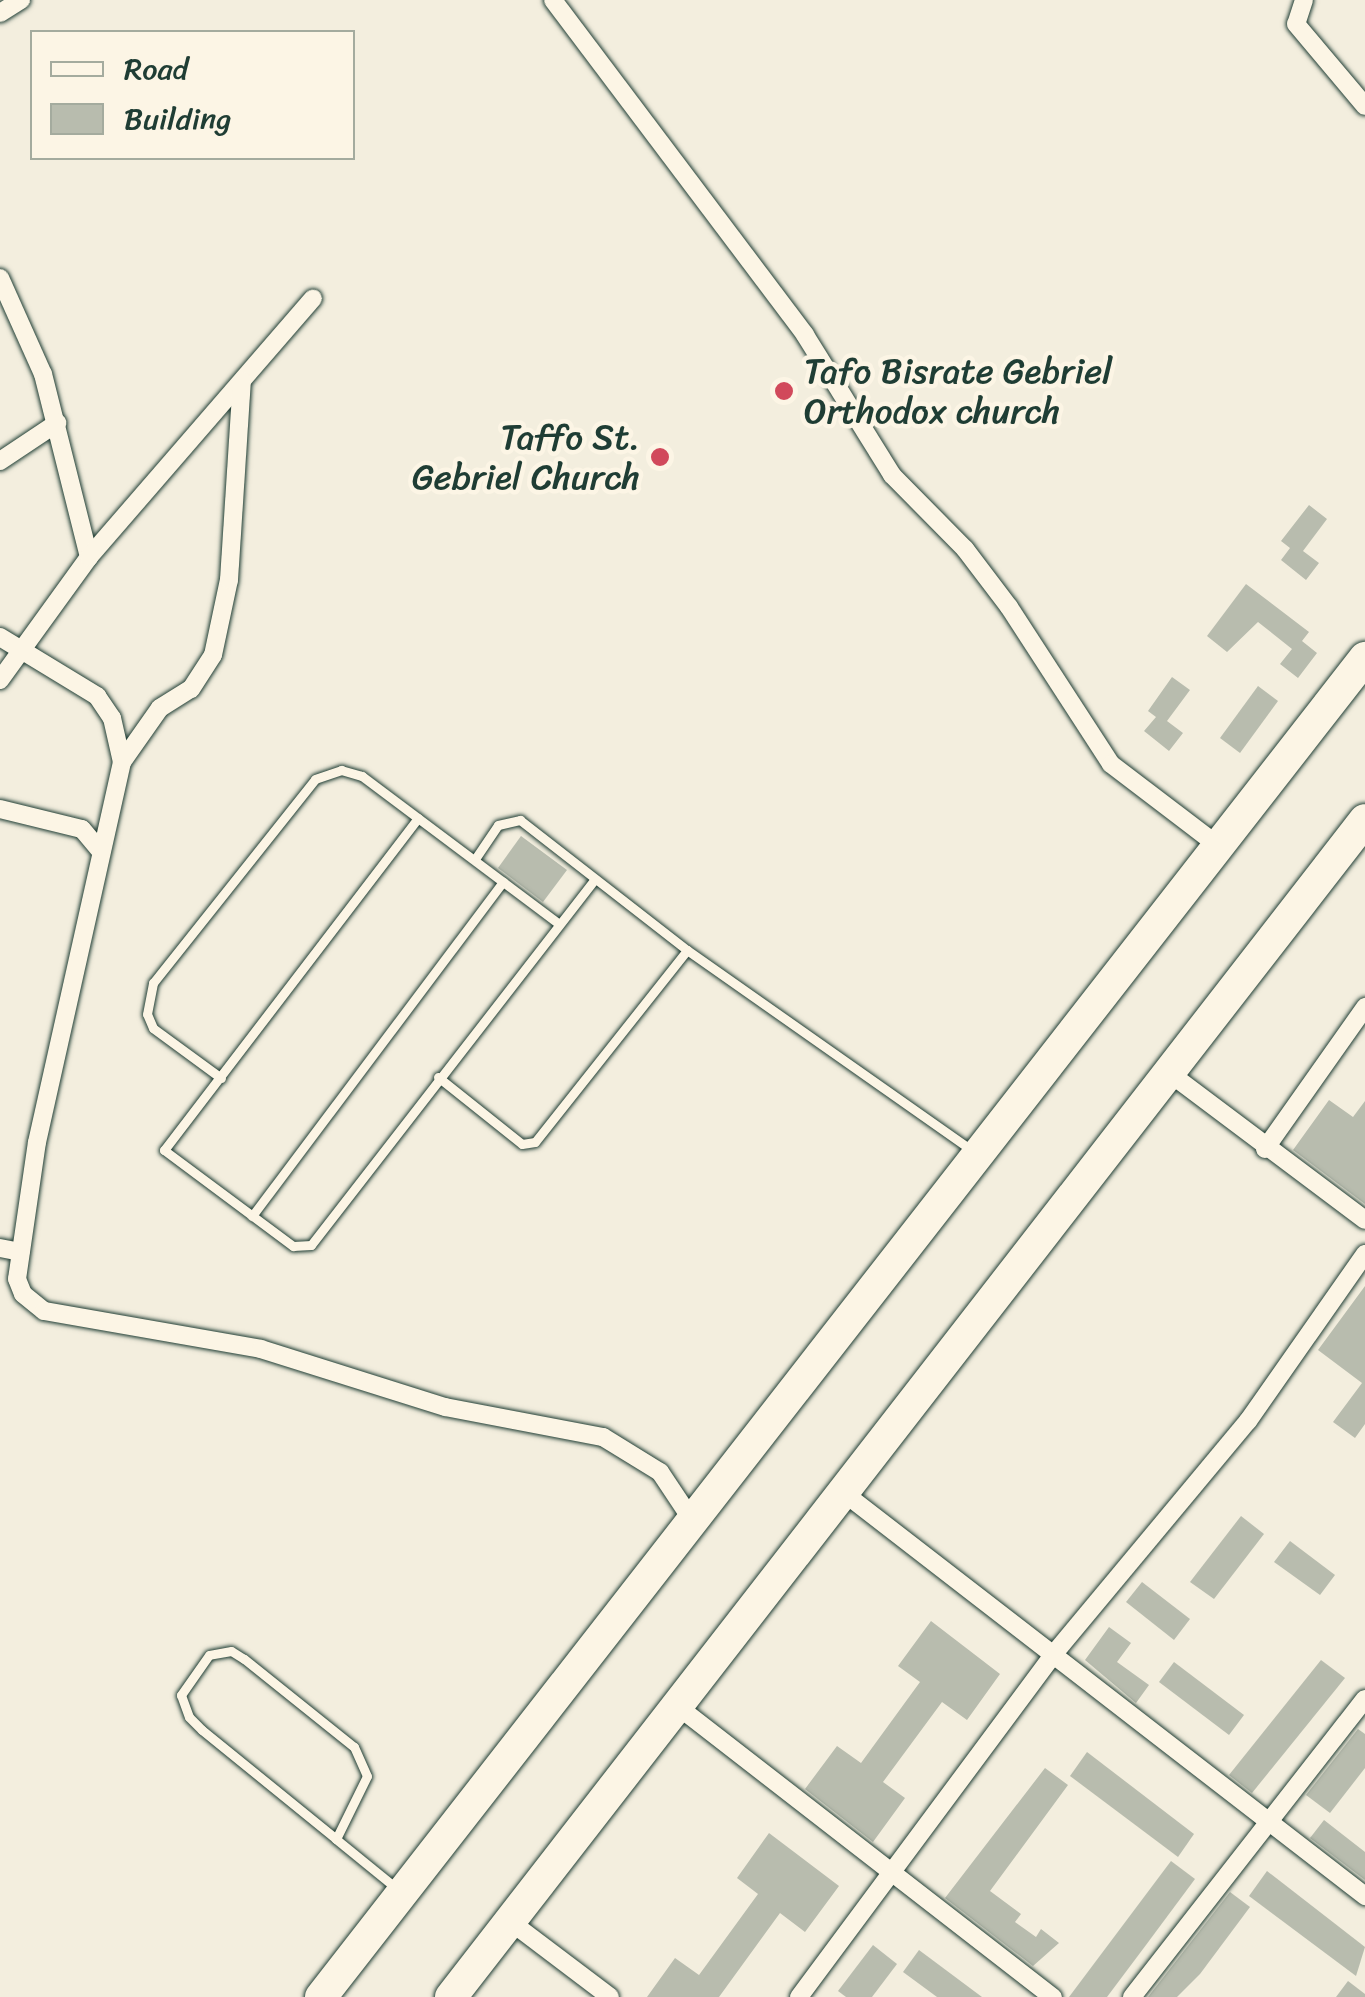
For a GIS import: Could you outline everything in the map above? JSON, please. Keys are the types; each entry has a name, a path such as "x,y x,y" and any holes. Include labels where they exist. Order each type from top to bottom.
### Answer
{"highway":[{"path":"321,1997 1365,658"},
{"path":"451,1997 1365,820"}],"street":[{"path":"0,13 22,0"},
{"path":"554,0 805,336 892,476 965,549 1009,607 1111,764 1220,847"},
{"path":"1304,0 1296,24 1365,106"},
{"path":"0,278 57,423 74,516 89,557"},
{"path":"0,680 89,557 313,298"},
{"path":"242,381 228,580 213,655 191,689 160,708 122,762 101,852 102,870 37,1142 20,1252 23,1294 44,1312 261,1349 445,1407 603,1438 660,1472 692,1520"},
{"path":"0,461 57,423"},
{"path":"0,637 97,696 112,718 122,762"},
{"path":"0,809 82,829 101,852"},
{"path":"1266,1149 1365,1007"},
{"path":"1168,1072 1365,1220"},
{"path":"0,1248 20,1252"},
{"path":"798,1997 1052,1656 1253,1414 1365,1254"},
{"path":"844,1493 1365,1896"},
{"path":"1132,1997 1365,1699"},
{"path":"676,1705 1053,1997"},
{"path":"511,1922 610,1997"}],"lane":[{"path":"220,1078 153,1028 148,1014 153,983 315,778 341,770 362,776 559,924"},
{"path":"418,818 164,1150 292,1246 311,1246 594,880"},
{"path":"475,859 498,824 520,820 687,950 979,1155"},
{"path":"252,1216 503,882"},
{"path":"438,1077 522,1144 534,1142 687,950"},
{"path":"336,1839 367,1776 354,1747 231,1651 210,1655 181,1695 190,1717 336,1839 402,1893"}],"building":[{"path":"1309,505 1327,519 1303,551 1319,563 1306,580 1281,560 1290,548 1281,541"},
{"path":"1246,584 1309,632 1302,641 1317,653 1298,678 1280,664 1292,649 1258,622 1227,652 1207,636"},
{"path":"1172,677 1190,690 1167,721 1183,733 1169,751 1144,731 1156,717 1148,711"},
{"path":"1258,686 1278,701 1240,753 1220,738"},
{"path":"521,836 567,870 543,902 498,868"},
{"path":"1329,1100 1353,1117 1365,1101 1365,1204 1293,1150"},
{"path":"1365,1286 1365,1424 1355,1438 1333,1422 1362,1383 1318,1350"},
{"path":"1241,1516 1264,1534 1214,1599 1190,1582"},
{"path":"1290,1541 1335,1575 1320,1595 1274,1562"},
{"path":"1142,1582 1190,1619 1174,1640 1126,1602"},
{"path":"931,1621 1000,1674 967,1720 942,1702 883,1782 905,1798 873,1842 805,1789 837,1746 861,1763 920,1682 898,1666"},
{"path":"1109,1627 1131,1643 1117,1662 1149,1685 1136,1703 1085,1660"},
{"path":"1321,1660 1345,1678 1252,1793 1229,1775"},
{"path":"1174,1662 1244,1715 1229,1735 1159,1682"},
{"path":"1358,1729 1365,1734 1365,1768 1330,1813 1306,1795"},
{"path":"1087,1752 1194,1834 1178,1857 1070,1776"},
{"path":"1045,1768 1068,1785 990,1891 1021,1914 1015,1922 1036,1937 1041,1929 1059,1943 1033,1966 945,1898"},
{"path":"1324,1820 1365,1852 1365,1880 1310,1838"},
{"path":"769,1833 839,1886 805,1932 780,1913 719,1997 647,1997 675,1958 699,1975 758,1894 737,1878"},
{"path":"1171,1861 1195,1879 1107,1997 1069,1997"},
{"path":"1267,1871 1365,1947 1356,1976 1249,1896"},
{"path":"1230,1892 1250,1907 1200,1974 1177,1997 1148,1997"},
{"path":"873,1945 897,1964 872,1997 846,1997 838,1991"},
{"path":"919,1950 982,1997 937,1997 903,1972"},
{"path":"1348,1981 1365,1994 1365,1997 1336,1997"}],"place":[{"name":"Tafo Bisrate Gebriel Orthodox church","path":"784,391"},
{"name":"Taffo St. Gebriel Church","path":"660,457"}]}
